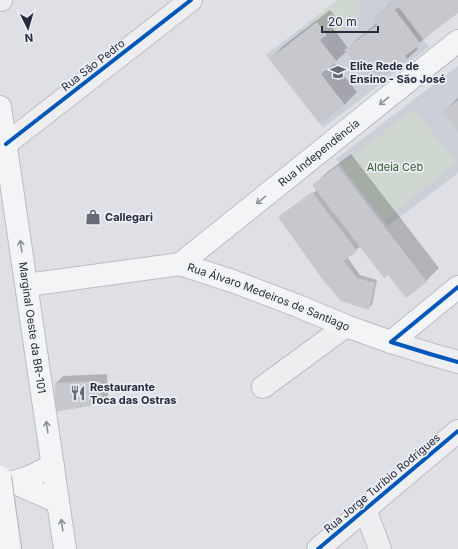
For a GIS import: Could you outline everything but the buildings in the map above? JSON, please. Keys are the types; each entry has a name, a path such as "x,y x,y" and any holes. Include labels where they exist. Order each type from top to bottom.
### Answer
{"main road":[{"name":"Rua Independência","path":"180,264 458,41"},
{"name":"Marginal Oeste da BR-101","path":"0,107 54,465 65,549"},
{"name":"Rua Álvaro Medeiros de Santiago","path":"27,285 180,264 235,282 346,326 391,342"},
{"path":"391,342 458,287"},
{"path":"5,481 54,465"},
{"path":"5,481 58,502"},
{"path":"5,481 4,506 10,549"}],"street":[{"name":"Rua São Pedro","path":"6,144 190,0"},
{"path":"263,387 346,326"},
{"name":"Rua Álvaro Medeiros de Santiago","path":"391,342 458,362"},
{"name":"Rua Jorge Turíbio Rodrigues","path":"318,549 458,431"},
{"path":"365,509 380,549"}],"shaded area":[{"name":"Elite Rede de Ensino - São José","path":"338,0 393,0 429,47 323,128 266,55"},
{"name":"Aldeia Ceb","path":"458,66 458,173 388,226 336,159"}],"green space":[{"path":"338,0 360,0 360,14 336,33 327,35 314,18"},
{"name":"Aldeia Ceb","path":"413,109 457,162 385,220 342,165"}],"cycle path":[{"path":"6,144 191,0"},
{"path":"391,342 458,287"},
{"path":"391,342 458,362"},
{"path":"318,549 458,431"}],"place":[{"name":"Elite Rede de Ensino - São José","path":"338,72"},
{"name":"Callegari","path":"93,217"},
{"name":"Restaurante Toca das Ostras","path":"78,393"}]}
